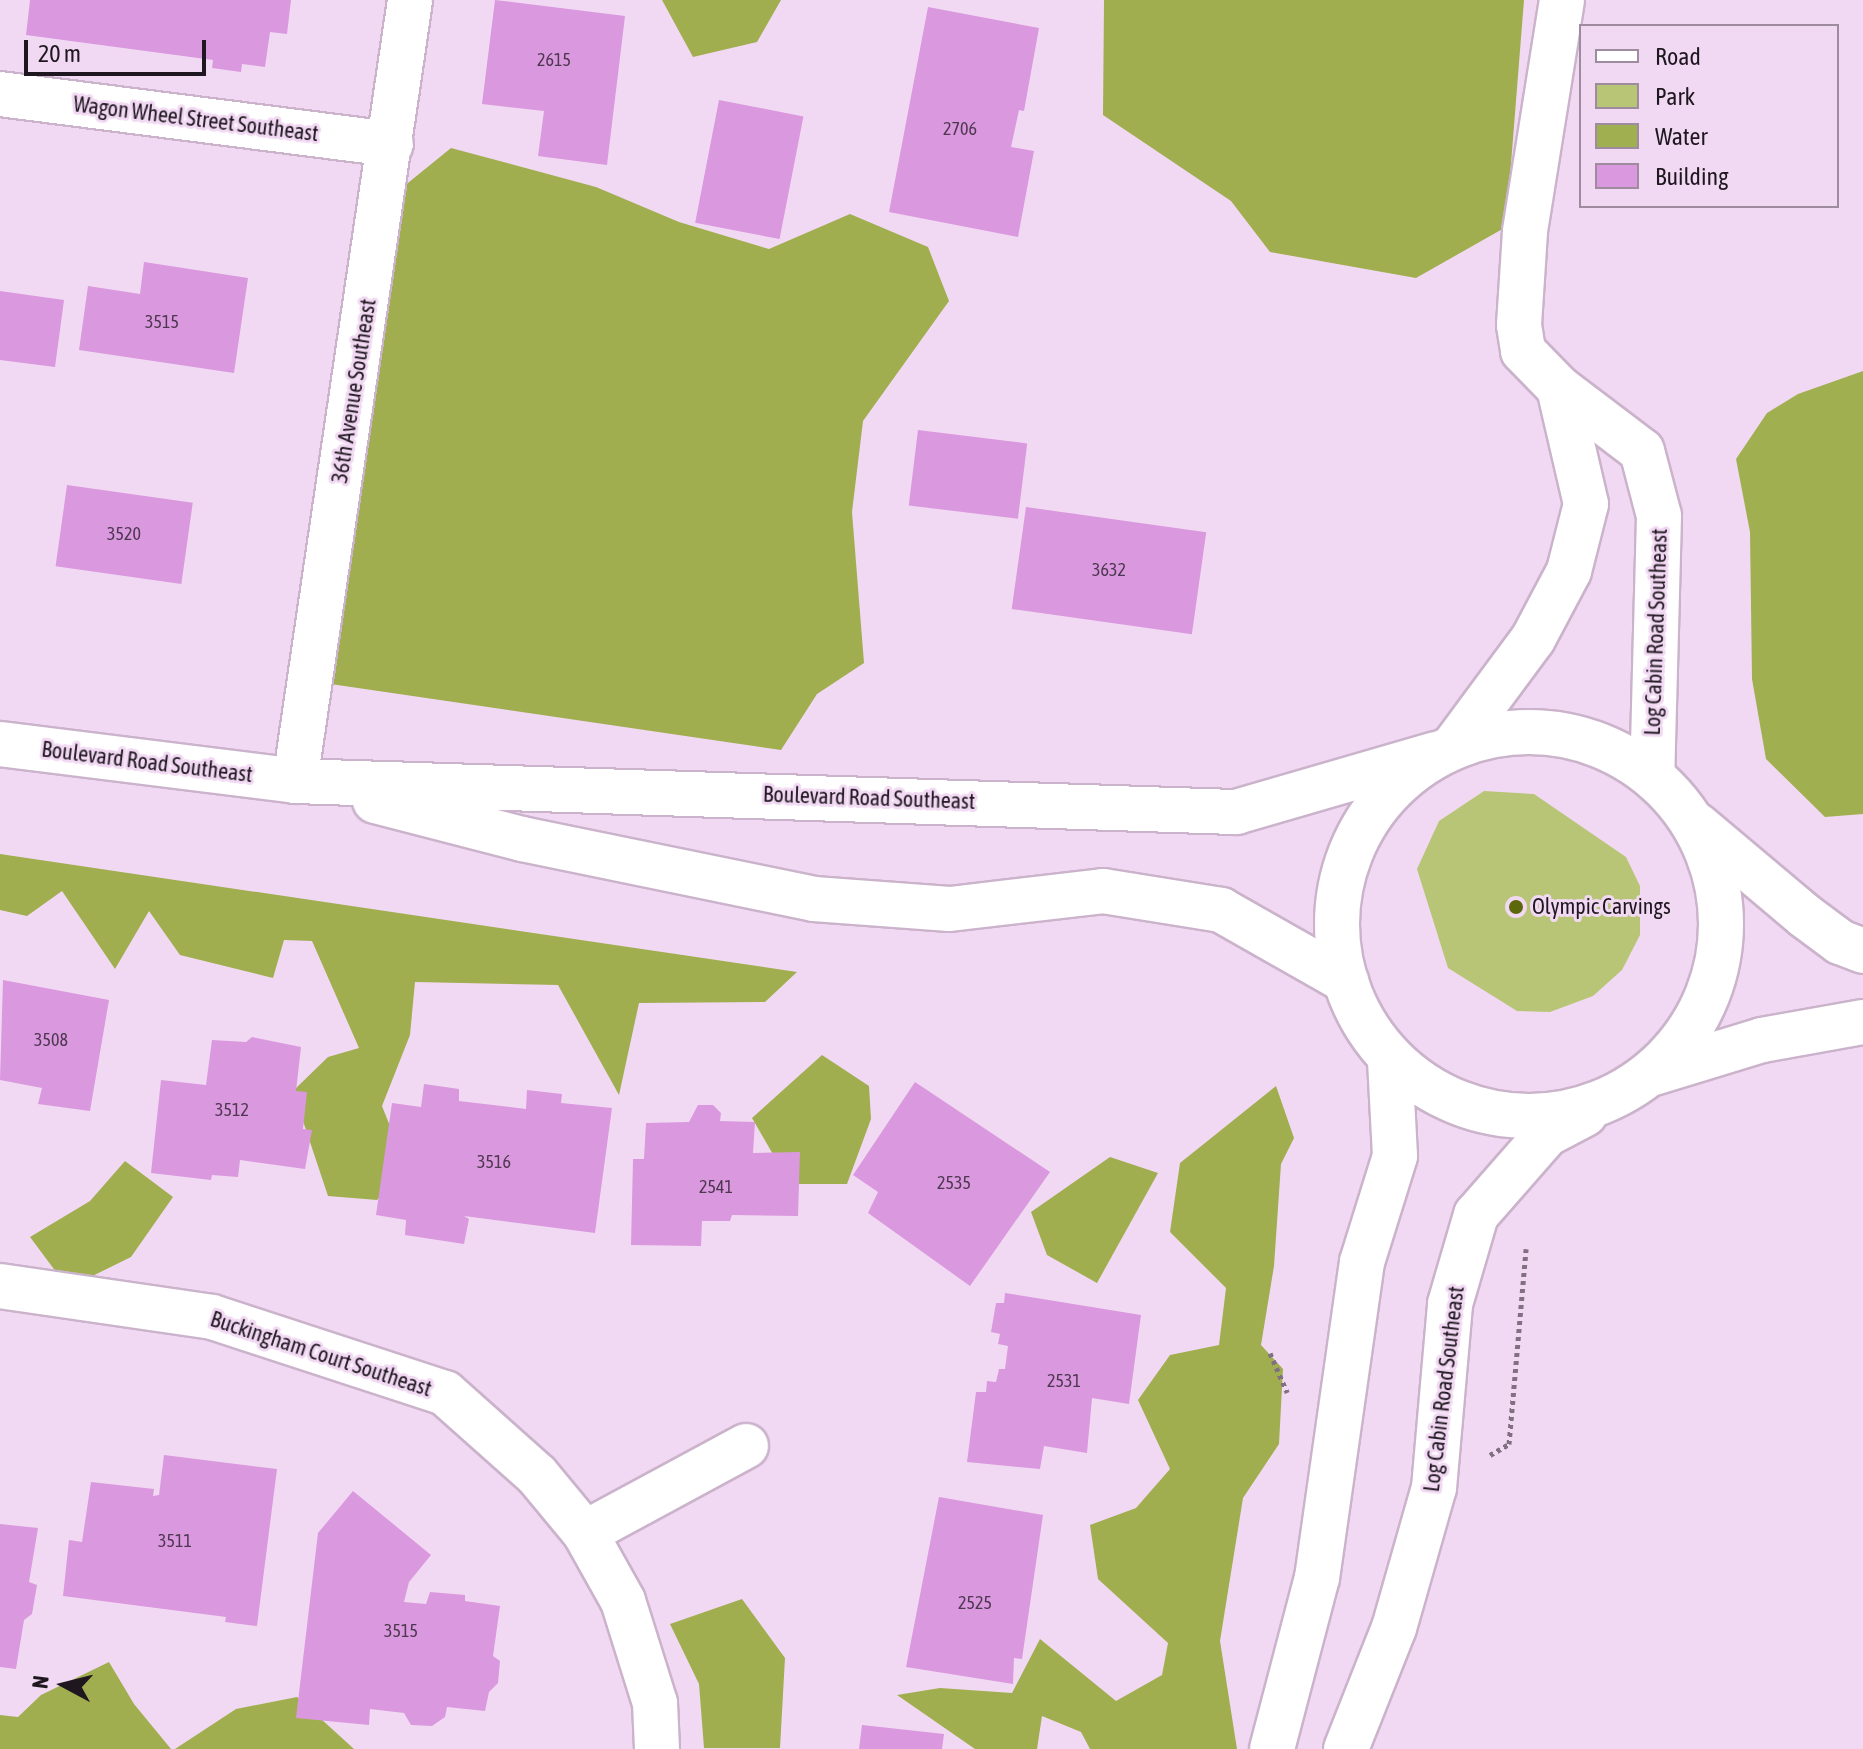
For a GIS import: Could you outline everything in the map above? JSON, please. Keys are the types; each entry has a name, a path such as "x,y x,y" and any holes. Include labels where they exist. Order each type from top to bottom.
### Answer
{"street":[{"name":"36th Avenue Southeast","path":"295,781 410,0"},
{"name":"Log Cabin Road Southeast","path":"1562,0 1525,232 1519,325 1523,351 1559,388 1642,451 1659,516 1652,775"},
{"name":"Wagon Wheel Street Southeast","path":"0,94 391,144"},
{"path":"1559,388 1586,504 1569,571 1533,639 1444,750 1389,791 1355,840 1337,896 1338,956 1355,1012 1390,1060 1441,1098 1502,1117 1566,1115 1640,1083 1762,1040 1863,1022"},
{"name":"Boulevard Road Southeast","path":"0,744 295,781 1236,812 1444,750 1523,730 1569,735 1613,750 1652,775 1693,822"},
{"name":"Boulevard Road Southeast","path":"295,781 522,839 814,899 950,909 1103,891 1221,910 1346,981"},
{"path":"1693,822 1805,916 1840,942 1863,951"},
{"path":"1640,1083 1690,1031 1714,982 1722,927 1715,872 1693,822"},
{"path":"1272,1749 1317,1578 1362,1262 1395,1156 1390,1060"},
{"name":"Log Cabin Road Southeast","path":"1346,1749 1394,1628 1434,1488 1450,1304 1476,1215 1547,1134 1640,1083"},
{"name":"Buckingham Court Southeast","path":"0,1286 212,1317 445,1393 537,1475 585,1533 623,1601 655,1703 657,1749"},
{"path":"585,1533 746,1446"}],"path":[{"path":"1434,1488 1509,1444 1528,1242"}],"green space":[{"path":"1484,791 1534,794 1626,857 1640,886 1640,935 1622,970 1593,996 1550,1012 1517,1011 1448,968 1417,869 1439,821"}],"shaded area":[{"path":"662,0 781,0 757,42 693,57"},
{"path":"1104,0 1524,0 1506,227 1416,278 1270,252 1231,201 1103,115"},
{"path":"451,148 596,187 679,222 769,249 850,214 928,247 949,301 863,421 852,512 864,663 817,694 781,750 310,681 382,204"},
{"path":"0,854 797,972 765,1002 639,1003 619,1095 558,985 415,982 410,1035 382,1106 406,1166 377,1200 328,1196 293,1091 328,1057 359,1048 312,941 284,940 273,978 180,955 149,911 115,969 62,891 27,916 0,910"},
{"path":"822,1055 869,1086 871,1119 847,1184 790,1184 752,1118"},
{"path":"1276,1086 1294,1138 1281,1164 1274,1266 1261,1345 1283,1369 1279,1444 1243,1498 1220,1641 1237,1749 1090,1749 1081,1732 1042,1716 1037,1749 975,1749 897,1695 940,1688 1012,1693 1040,1639 1116,1701 1162,1675 1168,1643 1098,1579 1090,1525 1136,1508 1170,1469 1138,1400 1170,1355 1219,1345 1226,1288 1170,1232 1180,1163"},
{"path":"1110,1157 1158,1173 1097,1283 1047,1255 1031,1212"},
{"path":"125,1161 173,1197 131,1257 68,1288 30,1237 90,1201"},
{"path":"742,1599 785,1658 780,1748 704,1748 699,1684 670,1624"},
{"path":"109,1662 134,1704 171,1749 0,1749 0,1715 18,1717 41,1695"},
{"path":"297,1697 354,1749 175,1749 236,1709"}],"water":[{"path":"1863,371 1863,814 1825,817 1766,759 1752,679 1750,532 1736,459 1767,413 1798,394"}],"building":[{"path":"30,0 291,0 287,34 270,32 265,67 242,64 241,72 212,68 213,60 26,35"},
{"path":"495,0 625,16 607,165 538,156 544,111 482,104"},
{"path":"928,7 1039,28 1024,111 1019,110 1011,147 1034,151 1018,237 889,212"},
{"path":"719,100 803,116 780,239 695,223"},
{"path":"144,262 248,278 234,373 79,350 88,286 140,294"},
{"path":"0,291 64,300 55,367 0,360"},
{"path":"918,430 1027,443 1018,519 909,505"},
{"path":"67,485 193,503 181,584 56,566"},
{"path":"1026,507 1206,532 1192,634 1012,609"},
{"path":"3,980 109,1000 90,1111 38,1104 42,1088 0,1080"},
{"path":"252,1037 301,1047 296,1091 307,1092 303,1129 312,1130 305,1169 240,1160 238,1177 212,1175 211,1180 151,1173 161,1080 206,1085 212,1040 246,1042"},
{"path":"915,1082 1050,1172 970,1286 868,1213 878,1192 853,1175"},
{"path":"424,1084 459,1089 459,1101 526,1109 527,1090 562,1094 561,1103 612,1108 595,1233 464,1216 469,1219 464,1244 405,1235 406,1220 376,1215 392,1103 421,1107"},
{"path":"698,1105 713,1105 721,1113 720,1121 755,1122 753,1153 800,1152 798,1216 732,1215 730,1221 702,1221 701,1246 631,1245 633,1159 644,1159 646,1123 689,1122"},
{"path":"1005,1293 1141,1315 1129,1404 1092,1398 1087,1453 1044,1446 1040,1469 967,1462 976,1392 986,1392 987,1381 996,1382 999,1369 1005,1369 1008,1346 998,1344 1000,1334 991,1332 996,1303 1004,1303"},
{"path":"164,1455 277,1469 257,1626 225,1622 226,1617 63,1596 69,1540 82,1542 91,1482 154,1489 153,1496 159,1495"},
{"path":"353,1491 431,1555 409,1582 404,1602 426,1604 430,1592 465,1595 465,1601 500,1606 493,1656 500,1661 498,1683 489,1692 485,1711 447,1707 445,1717 432,1726 411,1725 404,1713 370,1709 369,1725 296,1718 318,1533"},
{"path":"939,1497 1043,1515 1022,1659 1014,1658 1013,1684 906,1667"},
{"path":"0,1524 38,1528 29,1582 37,1585 32,1614 24,1620 16,1669 0,1667"},
{"path":"862,1725 944,1734 942,1749 859,1749"}],"place":[{"name":"Olympic Carvings","path":"1516,907"}]}
